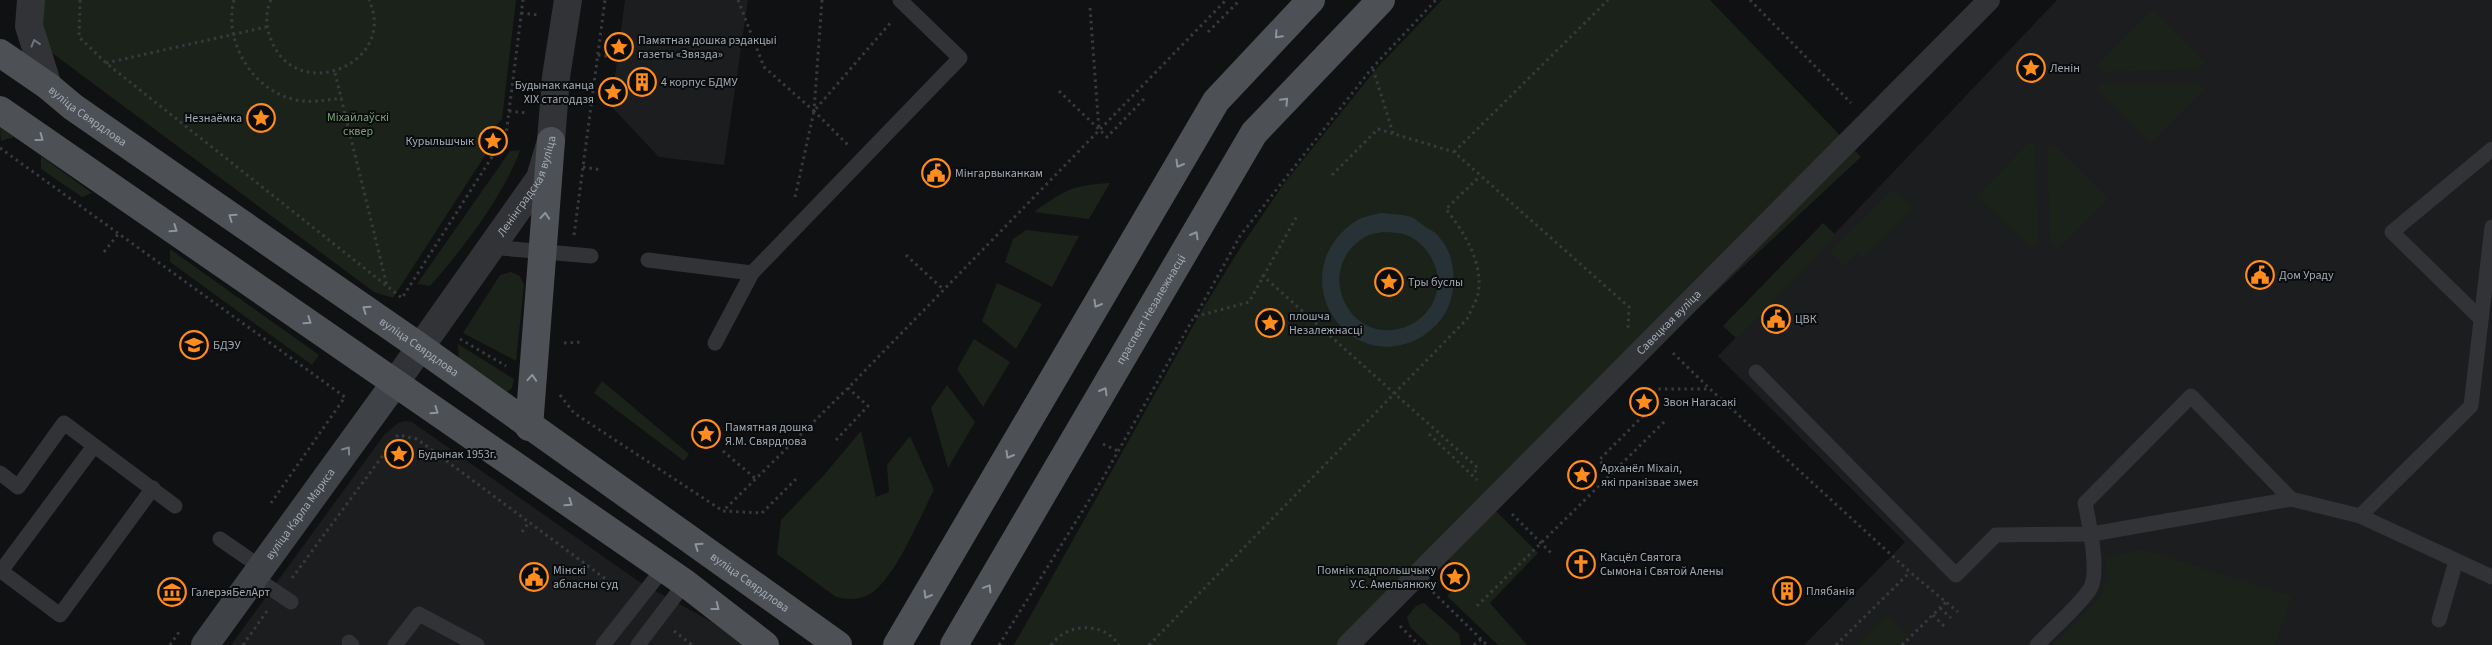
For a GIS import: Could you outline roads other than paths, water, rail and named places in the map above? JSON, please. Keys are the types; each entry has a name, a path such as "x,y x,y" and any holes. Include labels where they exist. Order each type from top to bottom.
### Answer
{"main road":[{"path":"898,645 1216,101 1311,0"},
{"name":"праспект Незалежнасці","path":"954,645 1254,133 1381,0"},
{"name":"вуліца Свярдлова","path":"0,52 74,107 420,347 529,427 838,645"},
{"path":"0,110 674,576 765,645"},
{"path":"529,427 551,141"},
{"name":"вуліца Карла Маркса","path":"205,645 395,383"}],"street":[{"path":"31,0 29,26 48,86"},
{"name":"Ленінградская вуліца","path":"395,383 540,178 551,141 556,77 568,0"},
{"name":"Савецкая вуліца","path":"1348,645 1989,0"}],"lane":[{"path":"715,343 752,273 960,58 903,3"},
{"path":"2481,319 2392,232 2492,149"},
{"path":"2360,516 2471,406 2492,227"},
{"path":"490,247 591,256"},
{"path":"648,260 752,273"},
{"path":"1756,372 1956,575 1996,535 2092,534 2291,499 2360,516 2492,577"},
{"path":"2037,645 2090,589 2095,576 2092,561 2092,534 2085,503 2191,396 2291,499"},
{"path":"0,473 18,487 64,423 175,506"},
{"path":"94,446 1,571 60,615 153,488"},
{"path":"220,539 258,572 285,599"},
{"path":"2439,620 2456,561"},
{"path":"603,645 637,603 674,576"},
{"path":"638,645 658,618 674,576"},
{"path":"395,645 419,614 477,645"}],"place":[{"name":"Памятная дошка рэдакцыі газеты «Звязда»","path":"619,47"},
{"name":"Ленін","path":"2031,68"},
{"name":"4 корпус БДМУ","path":"642,82"},
{"name":"Будынак канца XIX стагоддзя","path":"613,92"},
{"name":"Незнаёмка","path":"261,118"},
{"name":"Курыльшчык","path":"493,141"},
{"name":"Мінгарвыканкам","path":"936,173"},
{"name":"Дом Ураду","path":"2260,275"},
{"name":"Тры буслы","path":"1389,282"},
{"name":"ЦВК","path":"1776,319"},
{"name":"плошча Незалежнасці","path":"1270,323"},
{"name":"БДЭУ","path":"194,345"},
{"name":"Звон Нагасакі","path":"1644,402"},
{"name":"Памятная дошка Я.М. Свярдлова","path":"706,434"},
{"name":"Будынак 1953г.","path":"399,454"},
{"name":"Арханёл Міхаіл, які пранізвае змея","path":"1582,475"},
{"name":"Касцёл Святога Сымона і Святой Алены","path":"1581,564"},
{"name":"Мінскі абласны суд","path":"534,577"},
{"name":"Помнік падпольшчыку У.С. Амельянюку","path":"1455,577"},
{"name":"Плябанія","path":"1787,591"},
{"name":"ГалерэяБелАрт","path":"172,592"}],"park label":[{"name":"Міхайлаўскі сквер","path":"358,124"}]}
